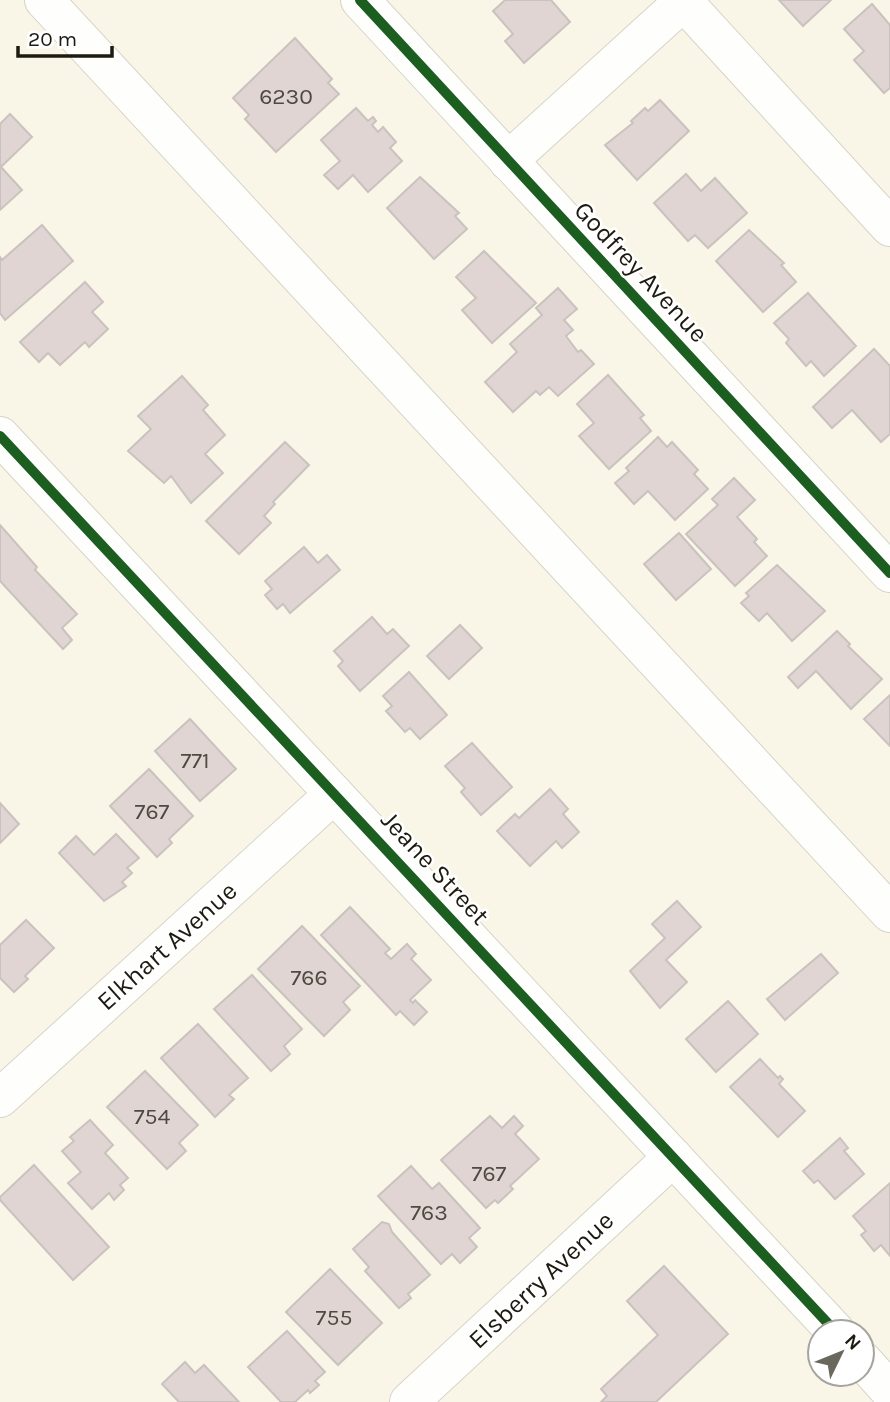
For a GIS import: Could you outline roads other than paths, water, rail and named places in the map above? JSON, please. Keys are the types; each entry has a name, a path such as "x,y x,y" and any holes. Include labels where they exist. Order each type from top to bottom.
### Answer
{"street":[{"path":"44,0 890,913"},
{"name":"Godfrey Avenue","path":"360,0 890,573"},
{"path":"508,161 683,0 890,227"},
{"name":"Jeane Street","path":"0,436 823,1318"},
{"name":"Elkhart Avenue","path":"0,1098 334,794"},
{"name":"Elsberry Avenue","path":"408,1402 673,1157"},
{"path":"876,1376 890,1391"}]}
